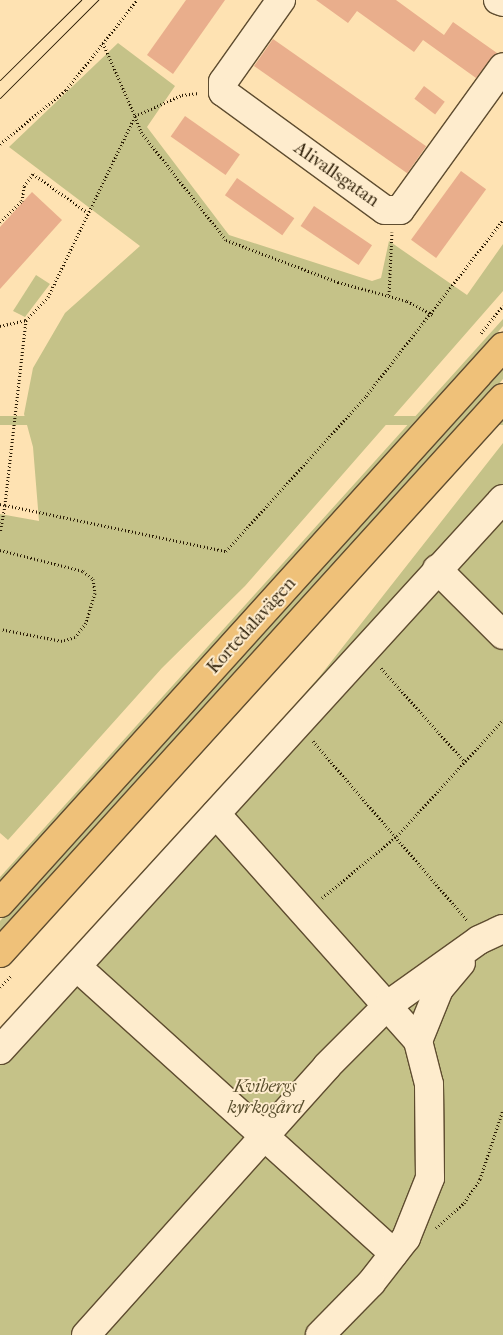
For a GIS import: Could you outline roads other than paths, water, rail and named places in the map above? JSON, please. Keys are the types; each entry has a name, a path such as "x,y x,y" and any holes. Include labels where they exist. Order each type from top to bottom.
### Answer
{"main road":[{"name":"Kortedalavägen","path":"0,903 503,347"},
{"name":"Kortedalavägen","path":"0,953 503,398"}],"street":[{"name":"Alivallsgatan","path":"281,0 223,82 222,92 385,210 400,210 503,67"},
{"path":"498,0 503,2"},
{"path":"0,1050 365,651 437,569 503,499"},
{"path":"437,569 503,634"},
{"path":"216,814 306,912 418,1040 429,1084 430,1178 400,1246 320,1335"},
{"path":"86,1335 388,1005 479,940 503,928"},
{"path":"418,1040 440,989 479,940"},
{"path":"77,967 267,1136 400,1246"}],"tram line":[{"path":"0,80 81,0"},
{"path":"0,98 98,0"}],"park label":[{"name":"Kvibergs kyrkogård","path":"265,1098"}]}
